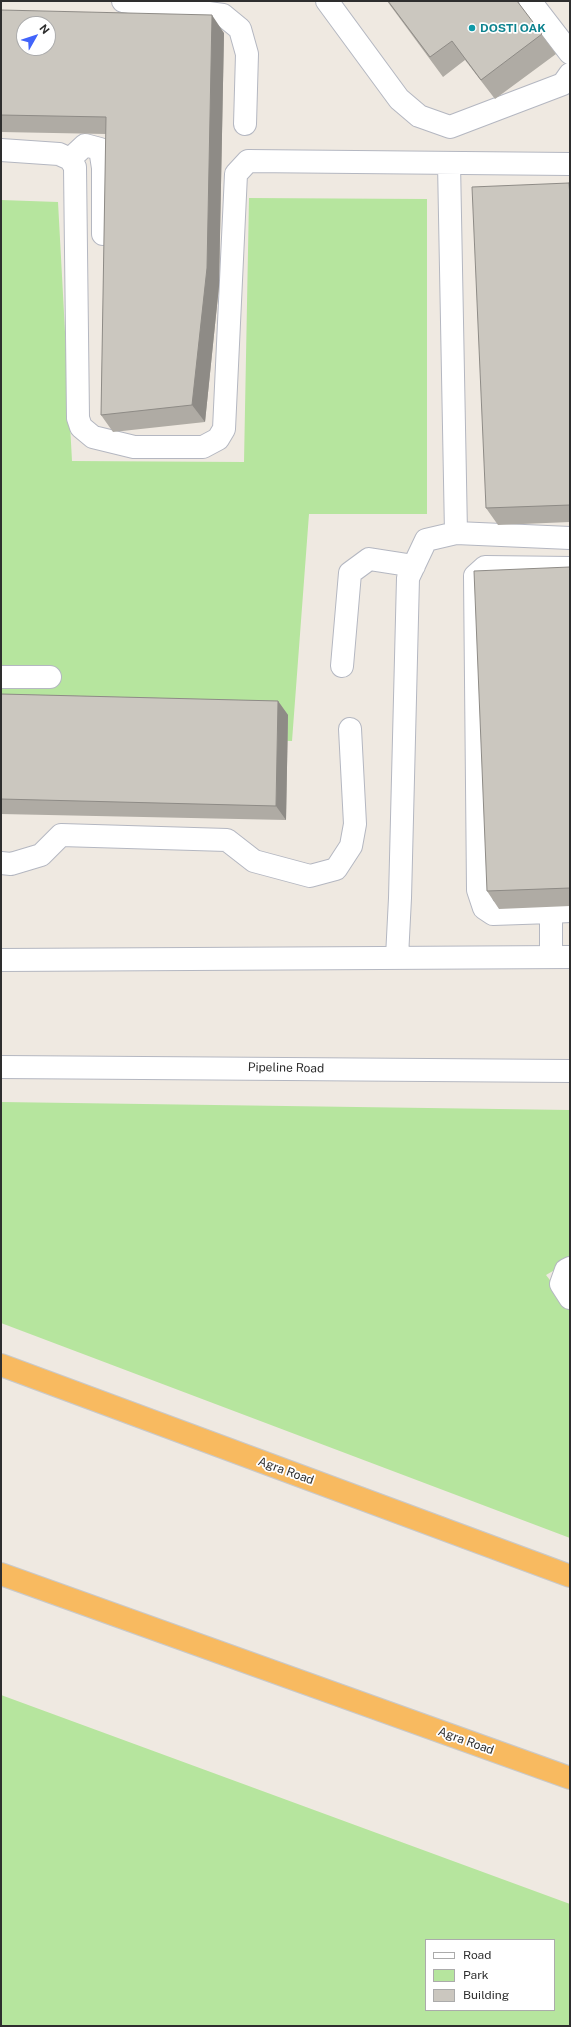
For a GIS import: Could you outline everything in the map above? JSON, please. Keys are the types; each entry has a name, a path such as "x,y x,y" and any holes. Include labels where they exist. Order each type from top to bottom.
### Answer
{"highway":[{"name":"Agra Road","path":"1,1365 570,1576"},
{"name":"Agra Road","path":"1,1574 570,1778"}],"street":[{"path":"123,1 223,15 240,29 247,54 245,124"},
{"path":"327,1 399,99 419,116 450,127 563,84 570,74"},
{"path":"530,1 570,53"},
{"path":"70,159 85,146 100,149 103,168 103,234"},
{"path":"1,150 59,154 70,159 75,167 78,418 81,427 93,437 134,447 203,447 218,439 224,429 236,174 248,161 570,164"},
{"path":"449,163 456,533"},
{"path":"398,957 408,578 426,540 456,533 570,538"},
{"path":"342,666 350,573 369,559 414,566"},
{"path":"1,960 560,957 561,912 493,914 484,908 478,890 475,576 485,567 570,568"},
{"path":"1,677 50,677"},
{"path":"1,863 11,864 41,854 62,835 227,840 254,861 310,876 336,869 351,846 355,824 350,729"},
{"name":"Pipeline Road","path":"1,1067 570,1071"},
{"path":"570,1268 566,1270 561,1284 570,1298"}],"green space":[{"path":"249,198 427,199 427,514 309,514 292,741 1,736 1,200 58,202 72,461 244,462"},
{"path":"1,1102 570,1110 570,1261 546,1275 570,1306 570,1538 1,1323"},
{"path":"1,1695 570,1904 570,2026 1,2026"}],"building":[{"name":"DOSTI OAK","path":"388,1 517,1 542,34 481,80 452,41 430,57"},
{"path":"1,10 212,15 207,268 192,405 101,415 106,117 1,115"},
{"path":"569,183 570,505 486,508 472,187"},
{"path":"570,567 570,888 487,891 474,571"},
{"path":"1,694 278,701 276,806 1,799"}],"place":[{"name":"DOSTI OAK","path":"472,28"}]}
